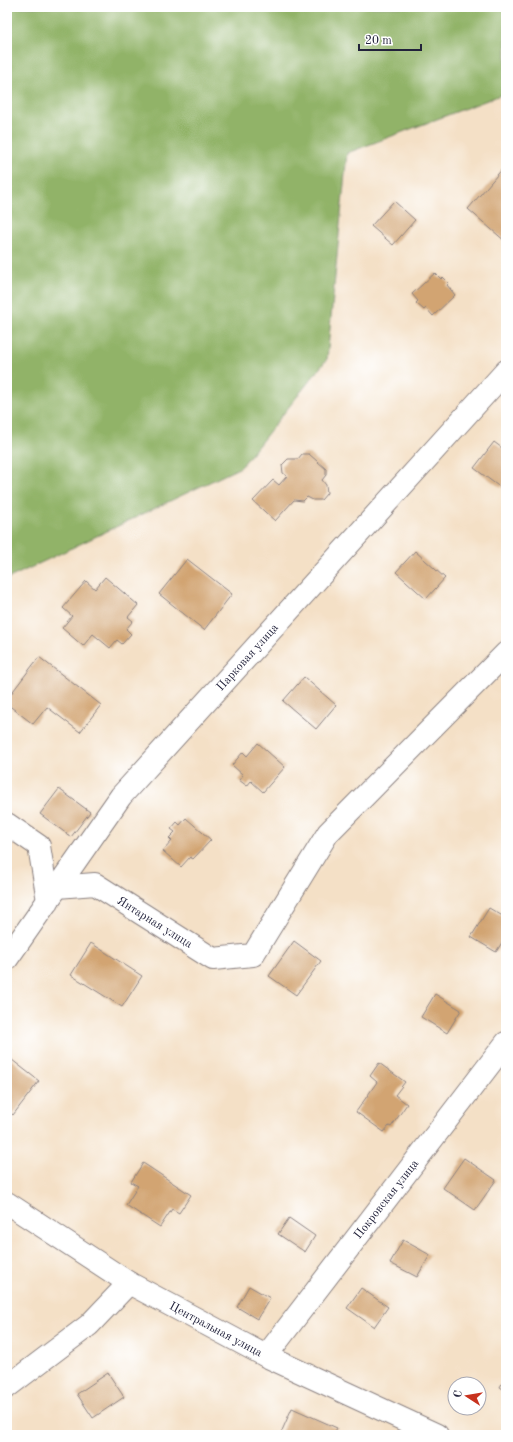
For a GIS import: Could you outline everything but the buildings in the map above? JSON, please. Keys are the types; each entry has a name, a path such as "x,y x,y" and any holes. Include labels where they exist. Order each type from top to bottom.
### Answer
{"street":[{"name":"Парковая улица","path":"7,959 121,796 506,371"},
{"name":"Янтарная улица","path":"52,894 95,884 213,959 253,955 328,833 506,654"},
{"path":"7,824 39,846 52,894"},
{"name":"Покровская улица","path":"266,1356 506,1043"},
{"name":"Центральная улица","path":"7,1203 129,1284 266,1356 428,1434"},
{"path":"7,1387 89,1325 129,1284"}],"green space":[{"path":"7,7 506,7 506,93 347,153 327,359 241,467 7,579"}]}
